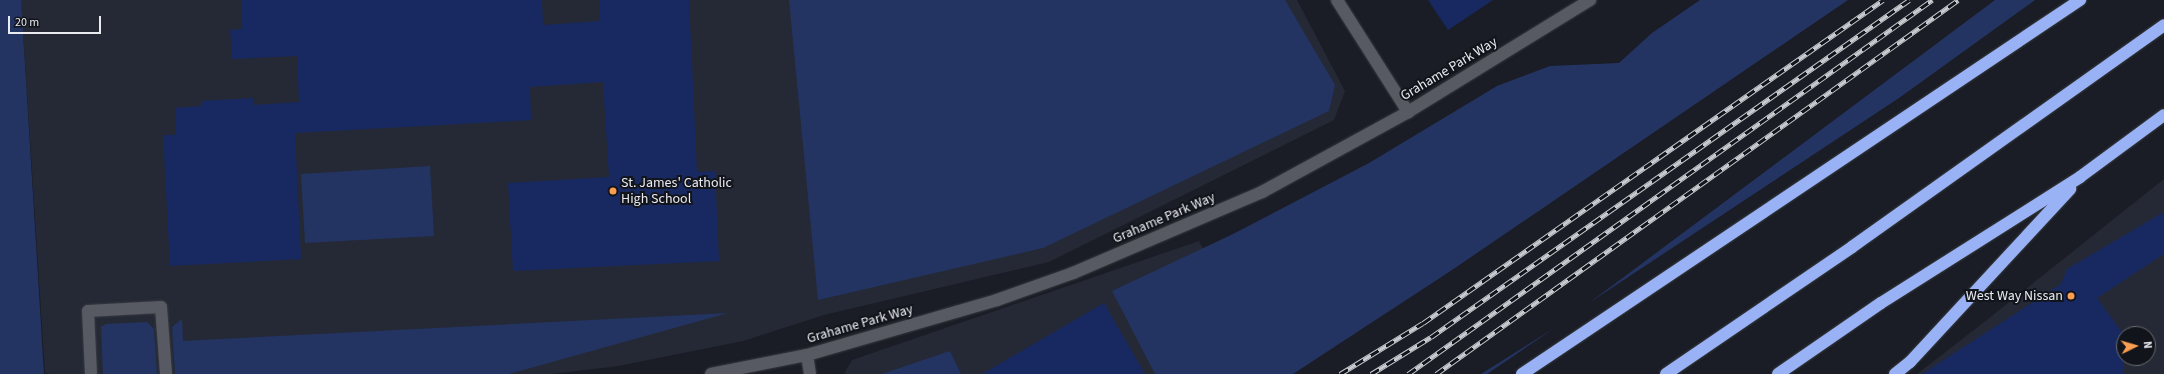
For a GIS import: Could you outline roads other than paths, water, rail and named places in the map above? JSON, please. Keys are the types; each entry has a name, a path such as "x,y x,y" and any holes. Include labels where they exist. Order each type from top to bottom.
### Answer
{"highway":[{"path":"1522,374 2080,0"},
{"path":"1666,374 1852,247 2164,25"},
{"path":"1778,374 1881,303 2080,178 2164,115"},
{"path":"1895,374 1910,362 2080,178"}],"street":[{"path":"1337,0 1408,112"},
{"name":"Grahame Park Way","path":"711,374 807,354 997,300 1073,273 1262,192 1408,112 1590,0"},
{"path":"91,374 88,310 161,307 166,374"},
{"path":"807,354 810,374"}],"railway":[{"path":"1340,374 1423,323 1883,0"},
{"path":"1371,374 1431,337 1909,0"},
{"path":"1408,374 1932,0"},
{"path":"1436,374 1958,0"}],"place":[{"name":"St. James' Catholic High School","path":"613,191"},
{"name":"West Way Nissan","path":"2071,296"}]}
